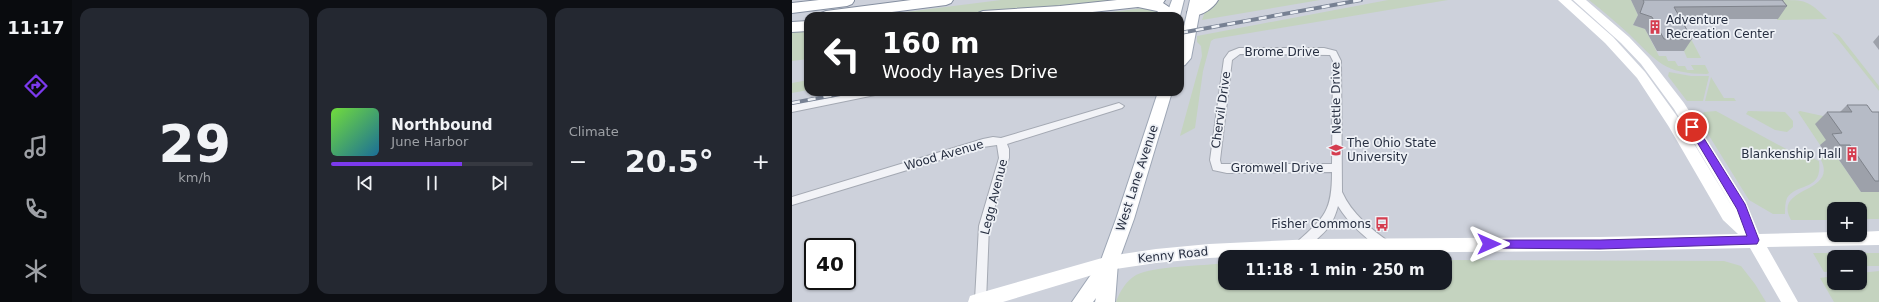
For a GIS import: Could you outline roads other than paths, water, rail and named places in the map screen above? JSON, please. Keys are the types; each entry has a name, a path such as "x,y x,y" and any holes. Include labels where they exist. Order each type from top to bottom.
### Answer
{"highway":[{"path":"792,1 801,0"},
{"path":"792,8 852,0"},
{"path":"856,12 946,0"},
{"path":"1044,12 1158,0"},
{"path":"1195,6 1211,0"},
{"path":"1118,5 1154,5 1169,12"},
{"path":"792,21 804,19"},
{"path":"792,27 804,26"}],"main road":[{"path":"1174,12 1178,0"},
{"path":"1184,58 1195,6"},
{"name":"West Lane Avenue","path":"1105,302 1109,263 1125,219 1164,96"},
{"name":"West Lane Avenue","path":"1082,302 1109,263"}],"street":[{"path":"1564,0 1609,40 1641,75 1674,123 1728,215 1754,240"},
{"path":"1579,0 1625,40 1663,83 1741,207 1754,240 1790,302"},
{"name":"Brome Drive","path":"1232,54 1246,51 1324,51 1333,53"},
{"name":"Nettle Drive","path":"1301,246 1320,229 1329,218 1337,192 1337,61 1333,53"},
{"name":"Chervil Drive","path":"1217,167 1214,160 1228,59 1232,54"},
{"path":"792,108 854,96"},
{"name":"Wood Avenue","path":"792,201 984,143 1001,142 1119,106"},
{"name":"Legg Avenue","path":"979,301 984,226 1004,158 1004,149 1001,142"},
{"name":"Gromwell Drive","path":"1217,167 1227,169 1337,168"},
{"name":"Nettle Drive","path":"1337,192 1348,215 1359,226 1385,246"},
{"name":"Kenny Road","path":"979,301 1109,263 1156,256 1209,251 1301,246 1600,244 1879,238"}],"railway":[{"path":"1184,32 1361,0"},
{"path":"792,103 830,96"}],"place":[{"name":"Adventure Recreation Center","path":"1655,27"},
{"name":"The Ohio State University","path":"1336,150"},
{"name":"Blankenship Hall","path":"1852,154"},
{"name":"Fisher Commons","path":"1382,224"}]}
